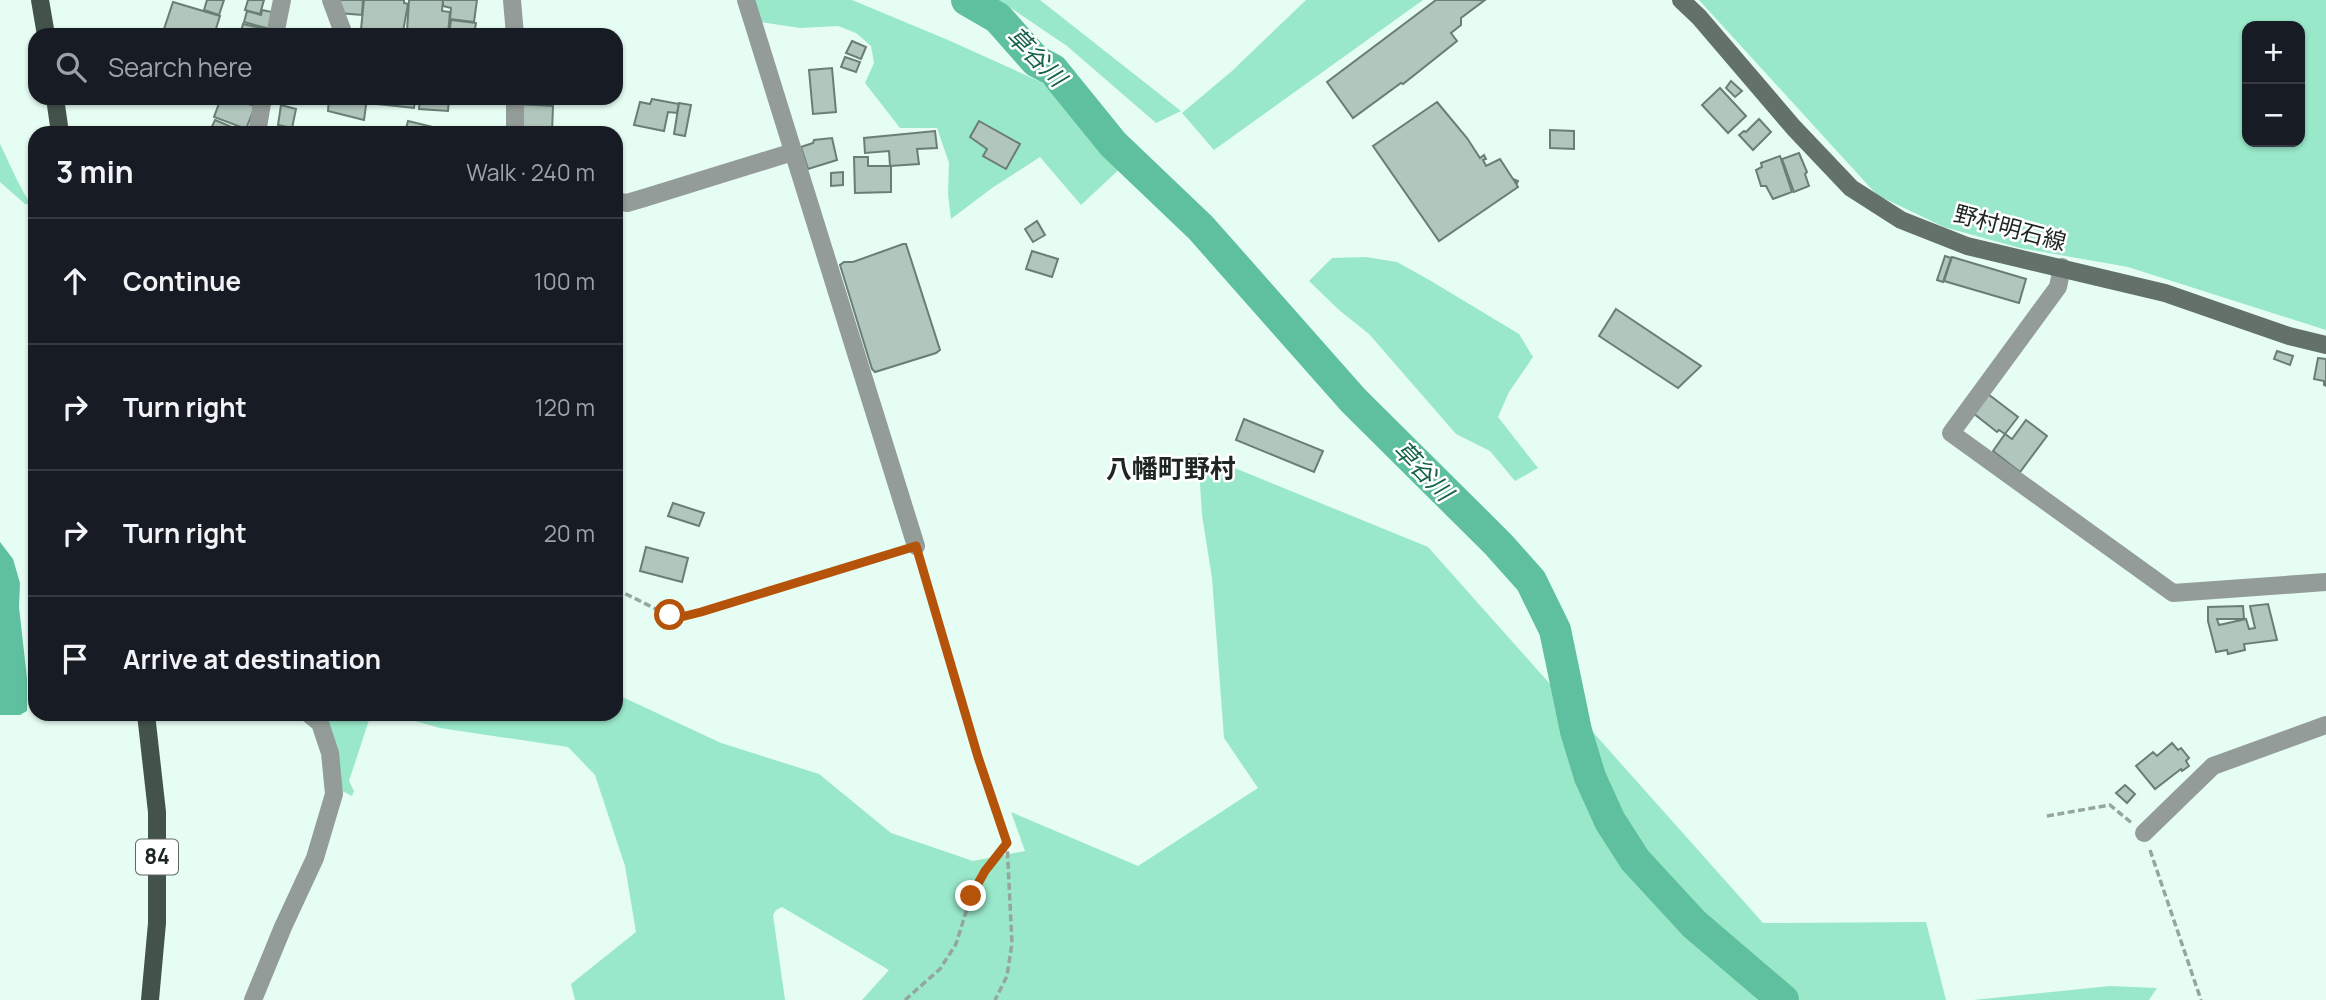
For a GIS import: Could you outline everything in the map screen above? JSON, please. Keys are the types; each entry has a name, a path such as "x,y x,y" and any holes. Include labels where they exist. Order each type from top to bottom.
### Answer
{"main road":[{"path":"40,0 45,28"},
{"name":"野村明石線","path":"1681,0 1851,188 1901,220 1967,246 2165,293 2289,336 2326,345"},
{"path":"56,105 59,126"},
{"name":"84","path":"147,721 157,812 157,923 150,1000"}],"street":[{"path":"276,28 282,0"},
{"path":"331,0 341,28"},
{"path":"512,0 514,28"},
{"path":"746,0 916,546"},
{"path":"258,126 262,105"},
{"path":"514,105 515,126"},
{"path":"623,202 793,152"},
{"path":"2062,267 2058,287 1951,433 2173,593 2326,582"},
{"path":"253,1000 315,858 334,794 330,753 318,721"},
{"path":"2144,833 2213,765 2326,725"}],"path":[{"path":"623,592 658,610 681,617 916,546 978,757 1007,843 1012,943 1007,976 995,1000"},
{"path":"2047,816 2110,805 2144,833 2201,1000"},
{"path":"905,1000 940,969 956,944 971,896 985,871 1007,843"}],"shaded area":[{"path":"753,0 852,0 948,40 1041,82 1127,162 1081,205 1040,157 951,219 948,194 949,163 937,128 900,128 865,83 874,63 871,46 856,33 838,26 800,28 760,22"},
{"path":"999,0 1040,0 1181,111 1156,123 1067,46"},
{"path":"1306,0 1423,0 1214,150 1182,113 1232,71"},
{"path":"1699,0 2326,0 2326,330 2128,267 2020,248 1944,227 1877,195"},
{"path":"0,144 28,204 0,182"},
{"path":"1366,257 1397,262 1519,334 1533,357 1509,392 1498,417 1538,468 1515,481 1490,451 1456,434 1369,334 1309,281 1332,258"},
{"path":"1198,453 1428,547 1763,923 1926,922 1946,1000 862,1000 889,970 782,907 773,915 785,1000 575,1000 571,984 636,932 625,866 595,775 568,747 440,728 415,721 623,721 623,697 721,743 819,774 891,833 973,861 1025,851 1011,812 1138,866 1258,788 1224,738 1212,578 1202,515"},
{"path":"0,542 13,559 20,583 19,607 27,678 27,711 20,715 0,715"},
{"path":"320,721 369,721 349,781 354,791 352,796 338,789"},
{"path":"2110,986 2157,988 2149,1000 1973,1000"}],"building":[{"path":"207,0 224,0 219,15 204,10"},
{"path":"248,0 264,0 260,14 245,10"},
{"path":"339,0 363,0 362,15 338,13"},
{"path":"364,0 404,0 404,3 408,4 404,28 361,28"},
{"path":"409,0 443,0 442,11 450,12 449,28 407,28"},
{"path":"443,0 477,0 474,22 450,19 451,8 443,6"},
{"path":"1436,0 1485,0 1461,18 1461,25 1451,33 1457,41 1403,84 1353,118 1327,82"},
{"path":"173,2 220,16 216,28 164,28"},
{"path":"262,10 272,12 270,28 244,22 247,11 261,15"},
{"path":"451,20 476,23 475,28 450,28"},
{"path":"243,24 261,28 242,28"},
{"path":"852,41 866,47 861,59 846,53"},
{"path":"845,57 860,62 856,72 841,67"},
{"path":"832,68 836,112 813,114 809,70"},
{"path":"1731,81 1742,91 1735,97 1726,88"},
{"path":"1720,88 1746,116 1728,133 1702,105"},
{"path":"652,99 679,104 677,113 668,112 664,131 634,125 640,102 650,104"},
{"path":"1437,102 1480,158 1484,155 1486,166 1500,159 1513,179 1518,181 1515,182 1518,187 1439,241 1373,146"},
{"path":"679,103 691,105 685,136 674,134"},
{"path":"218,105 255,106 247,126 238,126 214,117"},
{"path":"281,105 296,109 292,126 278,125"},
{"path":"328,105 366,105 364,120 328,111"},
{"path":"387,105 414,105 414,108"},
{"path":"419,105 448,105 448,111 419,109"},
{"path":"518,105 553,106 552,126 517,126"},
{"path":"1759,119 1771,132 1753,150 1739,135"},
{"path":"215,120 229,126 212,126"},
{"path":"408,121 429,126 407,126"},
{"path":"979,121 1020,144 1006,169 983,156 987,149 970,137"},
{"path":"1550,130 1574,131 1574,149 1550,148"},
{"path":"935,131 937,148 917,149 919,164 890,166 889,151 865,153 864,138"},
{"path":"832,138 837,160 808,169 801,147 813,143 814,140"},
{"path":"1799,153 1807,172 1805,174 1809,186 1794,192 1782,159"},
{"path":"1780,156 1792,192 1773,199 1766,186 1761,186 1756,170 1762,167 1761,163"},
{"path":"854,157 868,157 868,166 891,166 891,192 855,193"},
{"path":"843,172 843,185 831,186 831,173"},
{"path":"1037,221 1045,235 1033,242 1025,229"},
{"path":"906,244 940,350 875,372 840,265"},
{"path":"1032,251 1058,259 1052,277 1026,269"},
{"path":"1945,256 1951,258 1943,282 1937,280"},
{"path":"1952,257 2026,279 2019,303 1944,281"},
{"path":"1616,309 1701,366 1678,388 1599,336"},
{"path":"2277,351 2293,356 2290,365 2274,359"},
{"path":"2318,358 2326,359 2326,386 2324,381 2314,379"},
{"path":"1988,394 2018,417 2005,434 1999,430 1997,432 1973,413"},
{"path":"1244,419 1323,451 1314,472 1236,440"},
{"path":"2026,420 2047,436 2020,472 1993,451 2005,434 2012,439"},
{"path":"673,503 704,513 699,526 668,516"},
{"path":"646,547 688,558 682,582 640,571"},
{"path":"2268,604 2277,640 2244,644 2245,650 2228,654 2227,650 2216,652 2208,621 2208,607 2243,606 2244,619 2217,619 2219,625 2246,619 2249,629 2255,628 2250,606"},
{"path":"2172,743 2178,750 2181,748 2189,758 2186,761 2189,766 2155,789 2136,766 2153,752 2157,756"},
{"path":"2125,785 2135,794 2127,803 2116,793"}],"waterway":[{"name":"草谷川","path":"967,0 998,18 1036,61 1053,70 1113,144 1201,228 1353,400 1498,544 1531,581 1555,630 1576,731 1590,777 1610,821 1635,860 1694,924 1783,1000"}],"district":[{"name":"八幡町野村","path":"1171,469"}],"route":[{"path":"670,615 681,617 701,612 916,546 978,757 1007,843 985,871 971,896"}]}
